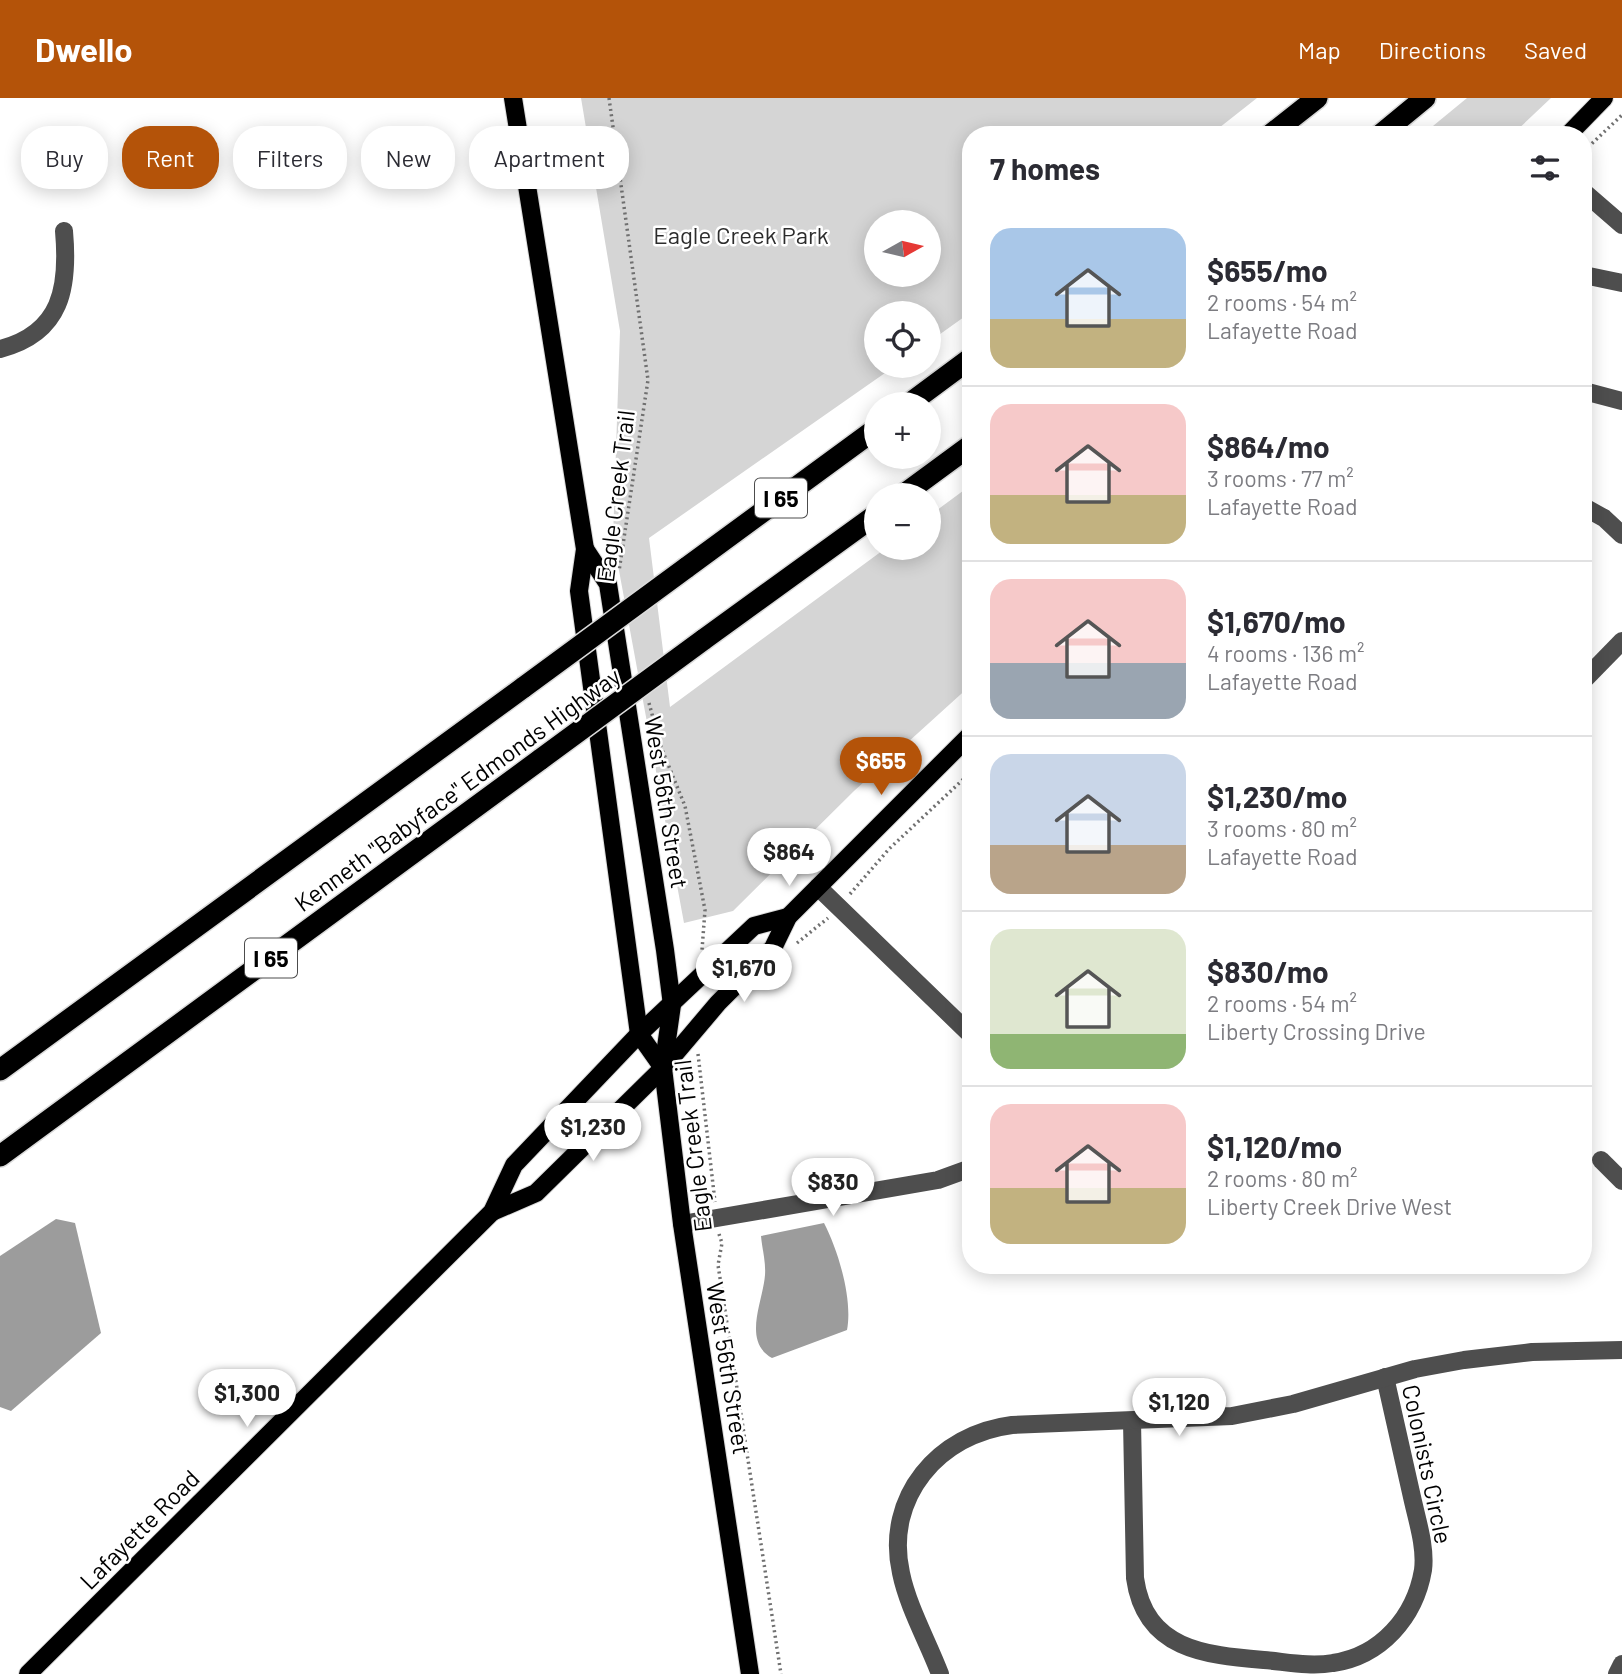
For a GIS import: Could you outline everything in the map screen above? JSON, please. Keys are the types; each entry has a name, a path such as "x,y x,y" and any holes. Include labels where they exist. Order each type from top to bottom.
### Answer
{"highway":[{"path":"1281,126 1317,98"},
{"path":"1391,126 1425,98"},
{"path":"925,392 962,365"},
{"name":"Kenneth \"Babyface\" Edmonds Highway","path":"0,1070 864,438"},
{"path":"919,483 962,452"},
{"name":"Kenneth \"Babyface\" Edmonds Highway","path":"0,1156 864,523"}],"main road":[{"name":"West 56th Street","path":"513,98 585,549 579,591 639,1034 663,1068"},
{"path":"1577,126 1604,98"},
{"name":"West 56th Street","path":"585,549 608,584 672,1005 663,1068 682,1224 750,1674"},
{"name":"Lafayette Road","path":"492,1212 536,1193 663,1068 718,1003 773,948 788,917 962,743"},
{"name":"Lafayette Road","path":"28,1674 492,1212 514,1165 639,1034 754,926 788,917"}],"street":[{"path":"1592,199 1622,225"},
{"path":"0,349 30,336 58,307 66,283 65,232"},
{"path":"1592,277 1622,283"},
{"path":"1592,393 1622,401"},
{"path":"1592,517 1621,532"},
{"path":"1592,672 1622,641"},
{"path":"818,887 962,1026"},
{"path":"1601,1160 1622,1181"},
{"path":"682,1224 938,1180 962,1171"},
{"path":"940,1674 904,1582 898,1539 904,1506 921,1475 952,1446 990,1429 1206,1418 1258,1412 1385,1377 1499,1355 1622,1350"},
{"name":"Colonists Circle","path":"1132,1421 1135,1578 1138,1594 1154,1625 1182,1646 1206,1654 1307,1664 1333,1663 1371,1650 1397,1628 1411,1608 1423,1568 1420,1534 1385,1377"},
{"path":"1617,1674 1622,1664"}],"path":[{"name":"Eagle Creek Trail","path":"609,98 648,380 619,571"},
{"path":"1592,143 1622,115"},
{"path":"646,693 661,747 685,806 705,911 701,932"},
{"path":"860,884 864,875 889,849 962,780"},
{"name":"Eagle Creek Trail","path":"699,1045 710,1181 715,1191 715,1218 722,1243 718,1265 781,1674"}],"green space":[{"name":"Eagle Creek Park","path":"581,98 1257,98 1221,126 962,126 962,318 941,333 941,301 864,301 864,378 878,378 649,538 670,707 870,560 941,560 941,507 962,492 962,693 854,791 733,911 684,923 613,538 620,331 596,189 629,189 629,126 586,126"},
{"path":"1467,98 1551,98 1521,126 1433,126"}],"shaded area":[{"path":"56,1219 75,1223 101,1333 11,1411 0,1407 0,1256"},
{"path":"824,1223 843,1275 848,1304 847,1330 772,1358 763,1351 756,1331 765,1275 761,1236"}]}
